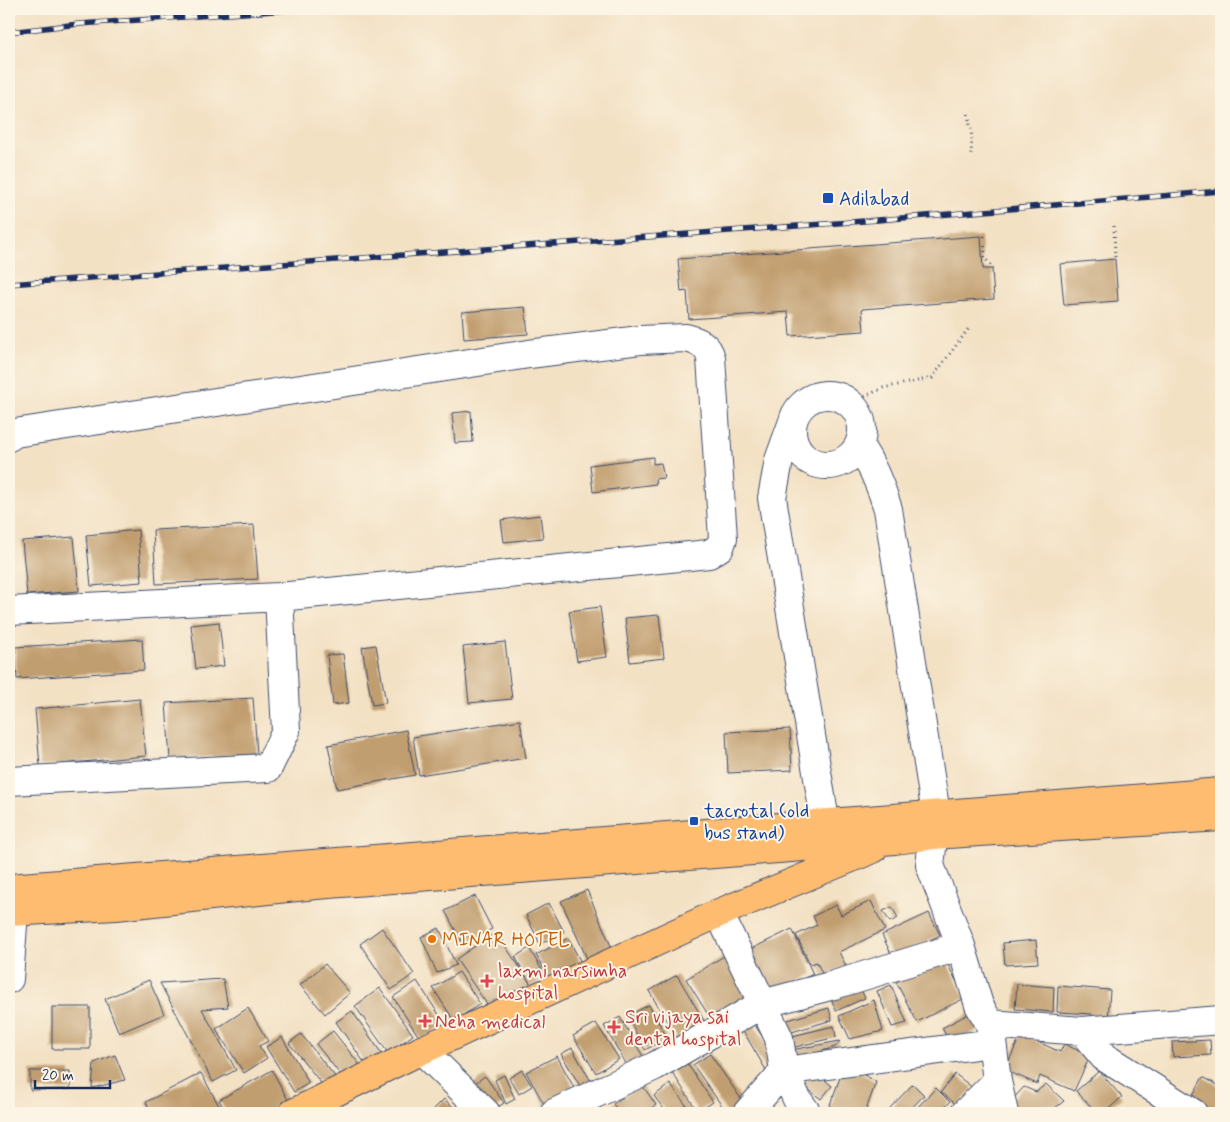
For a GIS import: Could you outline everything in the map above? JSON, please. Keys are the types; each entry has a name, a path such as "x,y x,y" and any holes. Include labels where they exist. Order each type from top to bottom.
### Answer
{"main road":[{"path":"11,900 935,825 1221,792"},
{"path":"293,1113 422,1050 719,913 935,825 1221,817"},
{"path":"827,834 895,840"}],"street":[{"path":"9,437 15,433 530,354 640,340 686,338 700,343 709,352 723,538 720,547 709,554 279,597 9,611"},
{"path":"792,424 794,441 797,448 809,460 817,463 833,464 841,462 855,452 859,445 863,428 857,410 843,398 834,395 815,396 806,401 794,415 779,460 772,498 827,834"},
{"path":"859,445 874,469 888,509 935,825 930,865 961,946 979,1005 991,1033 997,1081 1004,1113"},
{"path":"9,781 268,768 286,731 279,597"},
{"path":"9,979 11,900"},
{"path":"719,913 779,1038 784,1071 797,1100 807,1113"},
{"path":"554,1113 655,1066 762,1004 834,985 961,946"},
{"path":"748,1113 784,1071 991,1033 1082,1031 1221,1020"},
{"path":"1082,1031 1104,1057 1194,1113"},
{"path":"422,1050 486,1113"},
{"path":"966,1113 997,1081"}],"path":[{"path":"968,114 972,137 971,155"},
{"path":"1114,226 1115,259"},
{"path":"984,236 985,258 994,268"},
{"path":"850,403 883,388 932,378 969,328"}],"building":[{"path":"981,236 983,269 992,269 994,299 862,309 864,331 790,336 788,312 689,319 687,291 681,292 678,259"},
{"path":"1115,259 1118,301 1064,305 1060,264"},
{"path":"525,307 528,334 464,339 462,312"},
{"path":"471,411 473,442 455,443 452,413"},
{"path":"653,457 653,464 661,463 664,478 655,479 656,484 593,492 590,465"},
{"path":"540,515 543,538 504,542 501,520"},
{"path":"254,525 258,579 156,584 153,530"},
{"path":"138,530 142,582 91,586 86,535"},
{"path":"74,537 79,591 27,595 22,541"},
{"path":"600,607 607,657 577,661 569,611"},
{"path":"659,615 664,658 630,662 625,618"},
{"path":"219,622 224,666 196,669 191,625"},
{"path":"142,639 144,670 17,679 15,647"},
{"path":"505,642 512,699 469,703 463,647"},
{"path":"376,645 386,703 372,705 362,647"},
{"path":"343,654 349,703 333,705 327,655"},
{"path":"253,698 257,754 170,759 166,703"},
{"path":"140,699 146,756 40,766 35,709"},
{"path":"520,720 526,758 419,775 413,737"},
{"path":"790,729 792,770 728,773 726,732"},
{"path":"406,730 415,775 337,789 328,745"},
{"path":"587,890 614,953 589,963 561,901"},
{"path":"475,896 492,929 463,944 445,911"},
{"path":"871,901 885,930 839,952 846,966 823,976 817,962 810,964 796,935 817,925 813,916 836,905 841,915"},
{"path":"549,903 564,932 540,944 526,915"},
{"path":"892,907 898,918 890,922 883,911"},
{"path":"929,913 940,935 893,958 882,935"},
{"path":"382,928 414,974 391,990 360,944"},
{"path":"439,928 456,965 437,973 421,937"},
{"path":"792,929 813,974 766,996 745,952"},
{"path":"496,932 530,983 515,957 529,948 546,977 493,1013 456,959"},
{"path":"568,938 583,966 552,983 536,955"},
{"path":"1036,940 1038,963 1005,965 1003,943"},
{"path":"729,953 749,996 712,1021 686,979"},
{"path":"944,957 965,998 917,1022 896,982"},
{"path":"325,964 350,993 325,1014 300,985"},
{"path":"459,972 480,1004 454,1021 433,988"},
{"path":"677,975 707,1026 679,1042 649,991"},
{"path":"223,979 228,1007 202,1009 236,1070 213,1082 160,983"},
{"path":"149,980 164,1014 119,1033 105,999"},
{"path":"417,981 445,1024 421,1040 393,997"},
{"path":"857,981 865,998 836,1011 829,994"},
{"path":"1017,984 1054,987 1053,1012 1015,1009"},
{"path":"891,985 907,1023 892,1027 877,991"},
{"path":"1058,986 1110,990 1108,1020 1092,1019 1092,1014 1057,1012"},
{"path":"380,988 413,1035 388,1053 355,1006"},
{"path":"874,1000 883,1031 850,1039 839,1016"},
{"path":"649,1005 667,1038 645,1050 627,1016"},
{"path":"52,1007 90,1007 90,1049 52,1049"},
{"path":"248,1008 268,1041 259,1046 267,1058 244,1073 216,1029"},
{"path":"829,1008 832,1020 785,1034 781,1022"},
{"path":"352,1011 382,1054 366,1065 336,1022"},
{"path":"972,1012 981,1028 951,1045 942,1028"},
{"path":"620,1017 644,1058 628,1067 604,1026"},
{"path":"752,1021 776,1057 766,1070 739,1024"},
{"path":"596,1023 619,1059 596,1073 573,1036"},
{"path":"834,1026 836,1037 791,1048 788,1037"},
{"path":"333,1031 360,1065 343,1078 316,1044"},
{"path":"301,1034 341,1084 329,1093 289,1043"},
{"path":"1021,1034 1060,1052 1064,1044 1090,1056 1074,1091 1040,1076 1037,1084 1005,1070"},
{"path":"282,1037 309,1083 294,1092 266,1047"},
{"path":"1210,1040 1211,1055 1173,1057 1172,1042"},
{"path":"840,1041 835,1047 796,1059 791,1050"},
{"path":"572,1048 596,1090 586,1096 561,1054"},
{"path":"710,1054 744,1103 728,1113 693,1065"},
{"path":"115,1055 125,1080 92,1088 94,1063"},
{"path":"557,1056 579,1097 549,1113 526,1072"},
{"path":"682,1056 713,1102 698,1112 668,1066"},
{"path":"845,1064 876,1082 865,1113 827,1113"},
{"path":"272,1070 289,1102 269,1113 227,1113 219,1100"},
{"path":"522,1070 532,1086 519,1094 509,1078"},
{"path":"30,1071 70,1071 70,1089 30,1090"},
{"path":"814,1071 832,1086 821,1099 803,1085"},
{"path":"1099,1071 1122,1097 1104,1113 1097,1113 1076,1091"},
{"path":"201,1073 223,1113 151,1113 146,1102"},
{"path":"955,1074 973,1088 958,1106 941,1092"},
{"path":"504,1075 515,1099 506,1104 495,1080"},
{"path":"485,1076 504,1103 490,1112 471,1086"},
{"path":"1203,1077 1221,1087 1221,1113 1215,1113 1190,1100"},
{"path":"670,1084 692,1113 667,1113 654,1096"},
{"path":"913,1084 924,1095 907,1113 895,1113 890,1108"},
{"path":"1046,1084 1064,1101 1049,1113 1012,1113 1009,1103 1024,1087 1036,1092"},
{"path":"642,1085 656,1105 643,1113 620,1113 613,1104"},
{"path":"936,1088 950,1102 939,1113 912,1113"},
{"path":"444,1099 458,1112 430,1113"},
{"path":"595,1100 604,1113 579,1113"}],"railway":[{"path":"9,32 79,24 304,9"},
{"path":"9,284 878,220 1221,191"}],"place":[{"name":"Adilabad","path":"828,198"},
{"name":"tacrotal (old bus stand)","path":"694,821"},
{"name":"MINAR HOTEL","path":"432,939"},
{"name":"laxmi narsimha hospital","path":"487,981"},
{"name":"Neha medical","path":"425,1021"},
{"name":"Sri vijaya sai dental hospital","path":"614,1027"}]}
